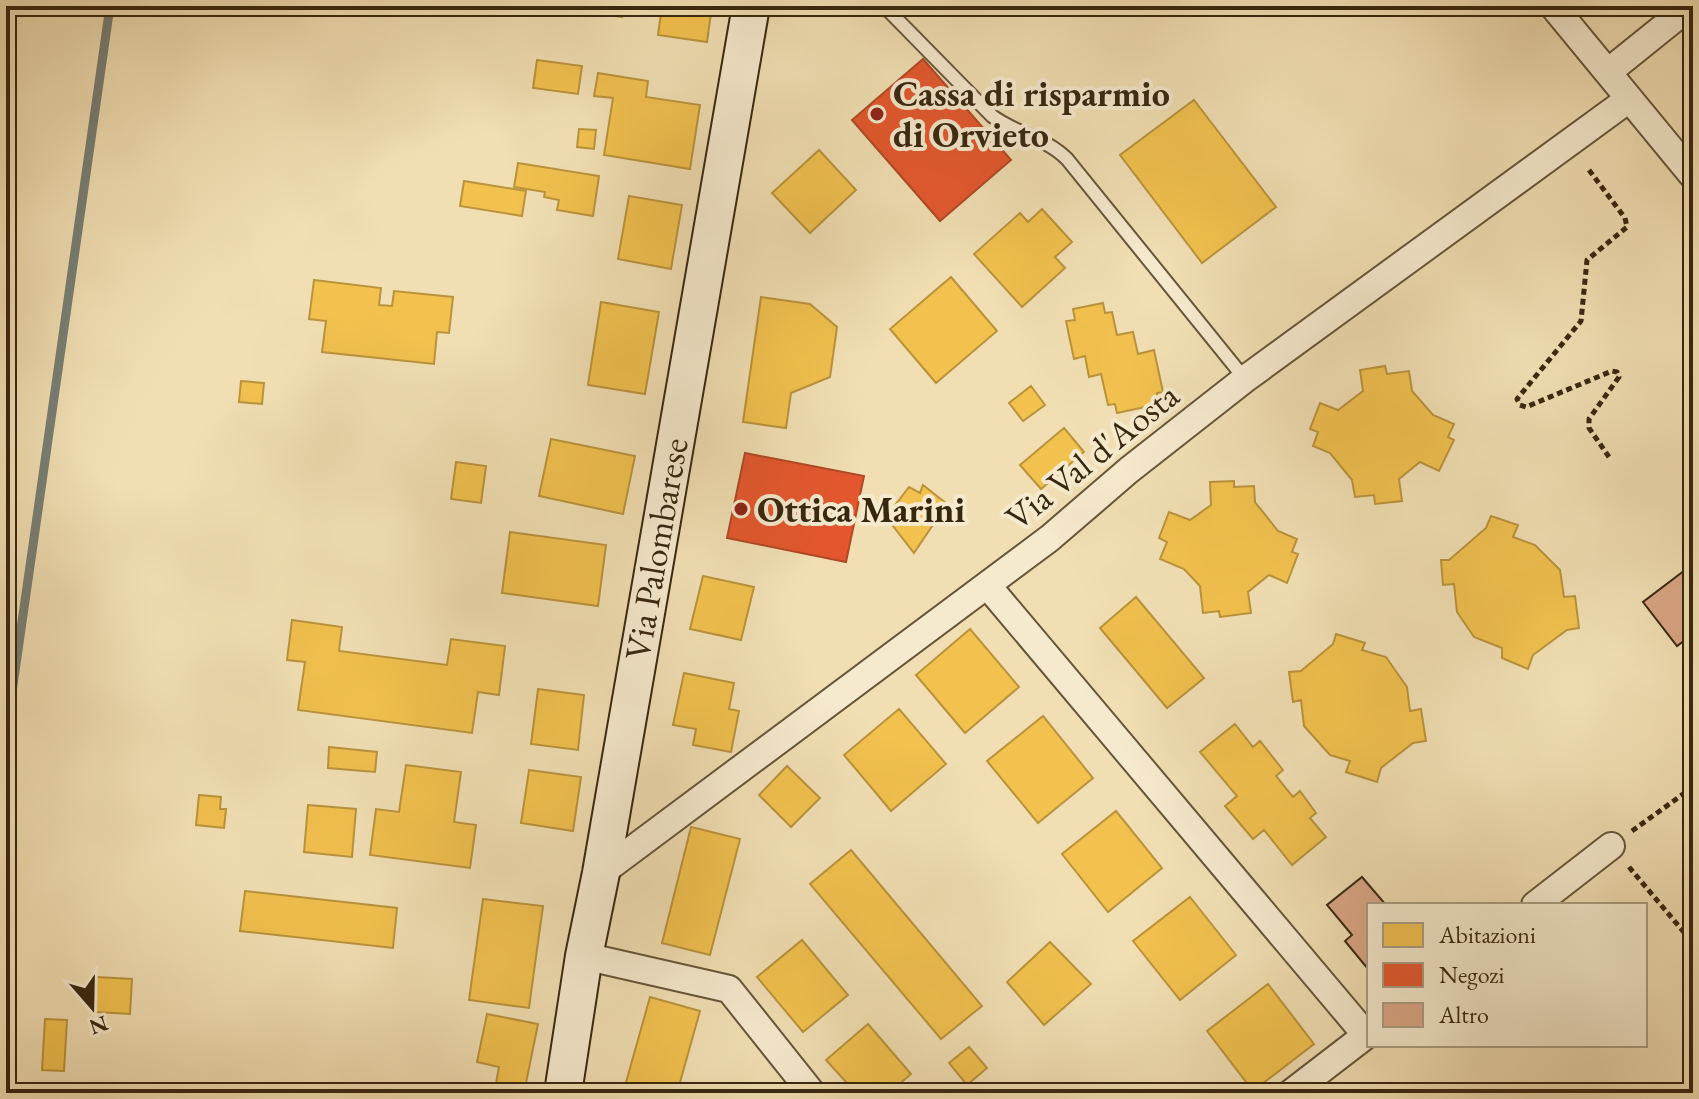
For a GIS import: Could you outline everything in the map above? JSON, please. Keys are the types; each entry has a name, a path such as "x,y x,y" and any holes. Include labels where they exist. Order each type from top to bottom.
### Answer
{"main road":[{"name":"Via Palombarese","path":"563,1093 584,956 751,6"}],"street":[{"path":"1553,6 1693,176"},
{"path":"1608,72 1690,6"},
{"name":"Via Val d'Aosta","path":"601,873 987,585 1245,379 1629,99"},
{"path":"987,585 1367,1033"},
{"path":"1538,903 1611,846"},
{"path":"584,956 729,989 812,1093"},
{"path":"1291,1093 1367,1035"}],"lane":[{"path":"884,6 992,116 1049,143 1067,159 1245,379"}],"path":[{"path":"1589,170 1625,218 1627,227 1587,260 1581,321 1517,399 1520,405 1526,407 1612,371 1617,372 1619,377 1589,419 1589,428 1609,457"},
{"path":"1693,787 1611,846 1693,943"}],"building: Abitazioni":[{"path":"450,6 508,6 508,13"},
{"path":"551,6 623,6 622,17"},
{"path":"662,6 712,6 707,42 658,35"},
{"path":"537,60 582,66 578,94 533,88"},
{"path":"598,73 648,81 646,97 700,105 690,169 604,155 613,98 594,96"},
{"path":"1194,100 1276,207 1202,263 1120,155"},
{"path":"579,129 596,130 594,149 577,147"},
{"path":"819,150 856,190 810,233 772,193"},
{"path":"518,163 599,176 593,216 557,210 559,200 544,197 545,192 514,187"},
{"path":"464,181 526,191 522,216 460,206"},
{"path":"629,196 682,205 671,269 618,259"},
{"path":"1042,209 1072,242 1055,257 1065,268 1022,307 974,254 1020,213 1028,222"},
{"path":"951,277 997,331 936,383 890,329"},
{"path":"314,280 381,288 379,305 392,306 394,291 453,297 449,333 437,332 434,364 322,352 326,321 309,319"},
{"path":"761,297 810,304 837,327 830,377 791,393 786,428 743,422"},
{"path":"601,302 659,312 645,394 588,385"},
{"path":"1103,303 1105,313 1112,312 1117,335 1133,332 1138,354 1154,350 1163,392 1157,393 1159,404 1117,413 1115,404 1108,405 1101,374 1089,377 1085,356 1074,359 1066,321 1075,320 1073,309"},
{"path":"1385,366 1387,374 1409,371 1412,391 1433,415 1454,424 1448,437 1454,440 1439,471 1420,462 1399,479 1402,501 1375,504 1374,495 1355,497 1352,480 1330,453 1313,446 1318,432 1310,429 1320,403 1338,410 1363,391 1360,370"},
{"path":"241,381 264,383 262,404 239,402"},
{"path":"1031,386 1045,405 1023,421 1009,403"},
{"path":"1064,428 1084,452 1041,489 1020,465"},
{"path":"551,439 635,456 623,514 539,496"},
{"path":"456,462 486,466 481,503 451,499"},
{"path":"1234,481 1234,487 1254,486 1255,502 1278,531 1297,539 1292,552 1298,554 1287,583 1269,575 1248,592 1251,613 1220,617 1219,611 1203,613 1200,586 1184,569 1160,559 1167,542 1159,538 1169,512 1190,520 1211,505 1210,482"},
{"path":"923,485 947,504 914,553 886,517 909,487 920,493"},
{"path":"1491,516 1518,525 1513,537 1535,545 1560,570 1564,597 1575,596 1579,628 1567,630 1533,655 1528,669 1502,658 1502,648 1474,637 1457,612 1454,584 1443,585 1441,560 1449,560 1486,528"},
{"path":"510,532 606,545 598,606 502,593"},
{"path":"703,576 754,587 741,640 690,629"},
{"path":"1136,597 1204,678 1167,708 1100,628"},
{"path":"292,620 342,627 339,651 447,665 451,639 505,646 499,695 478,692 472,733 298,710 305,662 287,660"},
{"path":"970,629 1019,687 965,733 916,675"},
{"path":"1336,634 1365,643 1362,650 1386,657 1407,687 1410,711 1421,709 1426,741 1413,743 1381,768 1377,782 1346,772 1350,761 1330,755 1304,726 1301,700 1293,702 1289,672 1301,671 1333,644"},
{"path":"684,673 734,683 729,709 739,711 731,752 693,745 696,729 673,725"},
{"path":"538,689 584,695 578,750 531,744"},
{"path":"899,709 946,764 891,811 844,755"},
{"path":"1043,716 1093,778 1038,823 987,761"},
{"path":"1235,724 1253,747 1260,741 1283,770 1276,776 1293,797 1300,791 1316,813 1310,818 1326,837 1292,865 1264,830 1253,839 1225,806 1237,796 1200,752"},
{"path":"329,747 377,752 375,772 328,768"},
{"path":"406,765 461,772 454,822 476,825 470,868 370,855 376,809 399,812"},
{"path":"787,766 820,798 791,827 759,795"},
{"path":"529,770 581,777 573,831 521,823"},
{"path":"199,795 221,797 220,809 226,809 224,828 196,825"},
{"path":"308,805 356,809 352,857 304,852"},
{"path":"1116,811 1162,868 1108,912 1062,854"},
{"path":"691,827 740,839 710,955 662,943"},
{"path":"851,850 982,1006 941,1039 810,884"},
{"path":"245,891 397,908 393,948 240,931"},
{"path":"1190,897 1236,955 1180,1000 1133,941"},
{"path":"483,899 543,906 529,1008 469,1000"},
{"path":"802,940 848,995 803,1032 757,977"},
{"path":"1050,942 1091,984 1044,1025 1007,982"},
{"path":"97,977 132,979 130,1014 95,1012"},
{"path":"1268,984 1314,1044 1253,1091 1207,1031"},
{"path":"650,997 700,1011 677,1093 623,1093"},
{"path":"487,1014 538,1024 524,1093 495,1089 499,1067 477,1062"},
{"path":"45,1019 67,1020 64,1071 42,1070"},
{"path":"868,1024 911,1074 889,1093 856,1093 826,1060"},
{"path":"969,1047 987,1068 967,1085 949,1063"}],"building: Negozi":[{"path":"923,59 1011,160 940,221 852,120"},
{"path":"745,453 864,476 846,562 727,538"}],"building: Altro":[{"path":"1693,564 1693,634 1677,646 1643,602"},
{"path":"1362,877 1384,903 1367,903 1367,968 1345,941 1352,935 1327,905"}],"waterway":[{"path":"6,734 110,6"}],"place":[{"name":"Cassa di risparmio di Orvieto","path":"877,114"},
{"name":"Ottica Marini","path":"741,509"}]}
